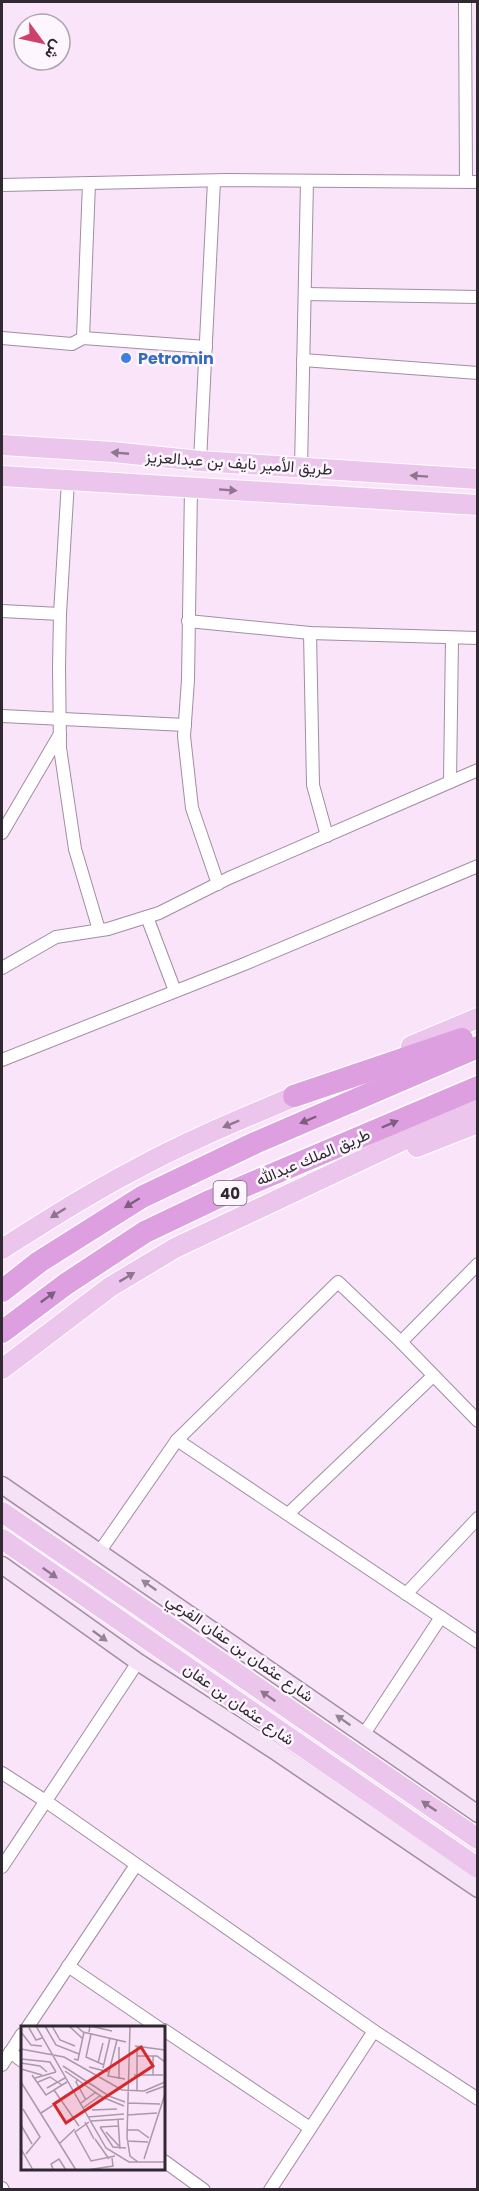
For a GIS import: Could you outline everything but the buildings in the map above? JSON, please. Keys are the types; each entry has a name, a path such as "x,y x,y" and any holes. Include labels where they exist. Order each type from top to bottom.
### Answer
{"highway":[{"path":"294,1096 477,1033"},
{"name":"40","path":"2,1291 39,1262 142,1197 255,1143 477,1047"},
{"name":"طريق الملك عبدالله","path":"2,1332 66,1284 145,1232 212,1200 477,1087"}],"main road":[{"name":"طريق الأمير نايف بن عبدالعزيز","path":"2,445 113,452 200,461 477,479"},
{"name":"طريق الأمير نايف بن عبدالعزيز","path":"2,476 477,505"},
{"path":"2,1249 73,1203 220,1128 477,1018"},
{"path":"2,1369 110,1287 175,1248 477,1105"},
{"path":"209,1232 477,1123"},
{"path":"2,1381 29,1349"},
{"name":"شارع عثمان بن عفان الفرعي","path":"2,1485 477,1814"},
{"name":"شارع عثمان بن عفان","path":"2,1512 477,1839"},
{"name":"شارع عثمان بن عفان","path":"2,1539 477,1868"},
{"path":"2,1565 138,1662 290,1761 477,1889"},
{"path":"309,1724 345,1738 477,1814"},
{"path":"290,1761 349,1794 437,1851 477,1868"}],"street":[{"path":"2,185 214,181 472,182 465,2"},
{"path":"200,461 214,181"},
{"path":"301,468 307,181"},
{"path":"83,338 89,183"},
{"path":"305,294 477,297"},
{"path":"2,338 72,344 83,338 206,347"},
{"path":"303,360 477,373"},
{"path":"68,480 58,667 60,748 75,849 99,930"},
{"path":"191,488 188,680 184,736 192,808 218,884"},
{"path":"2,611 60,614"},
{"path":"188,621 310,633 477,638"},
{"path":"310,633 313,785 327,836"},
{"path":"450,782 452,638"},
{"path":"2,716 61,726 185,725"},
{"path":"2,833 61,726"},
{"path":"2,968 56,937 99,930 159,913 218,884 477,771"},
{"path":"2,1060 477,866"},
{"path":"147,917 175,991"},
{"path":"401,1342 477,1264"},
{"path":"100,1551 177,1440 338,1282 401,1342 477,1421"},
{"path":"288,1514 433,1376"},
{"path":"177,1440 477,1642"},
{"path":"406,1594 477,1518"},
{"path":"364,1734 441,1617"},
{"path":"2,1867 138,1662"},
{"path":"2,1773 374,2031 477,2099"},
{"path":"28,2026 136,1865"},
{"path":"68,1966 156,2026"},
{"path":"165,2031 310,2128"},
{"path":"270,2190 374,2031"},
{"path":"2,2065 21,2036"},
{"path":"10,2052 21,2060"},
{"path":"165,2162 204,2190"}],"place":[{"name":"Petromin","path":"126,358"}]}
